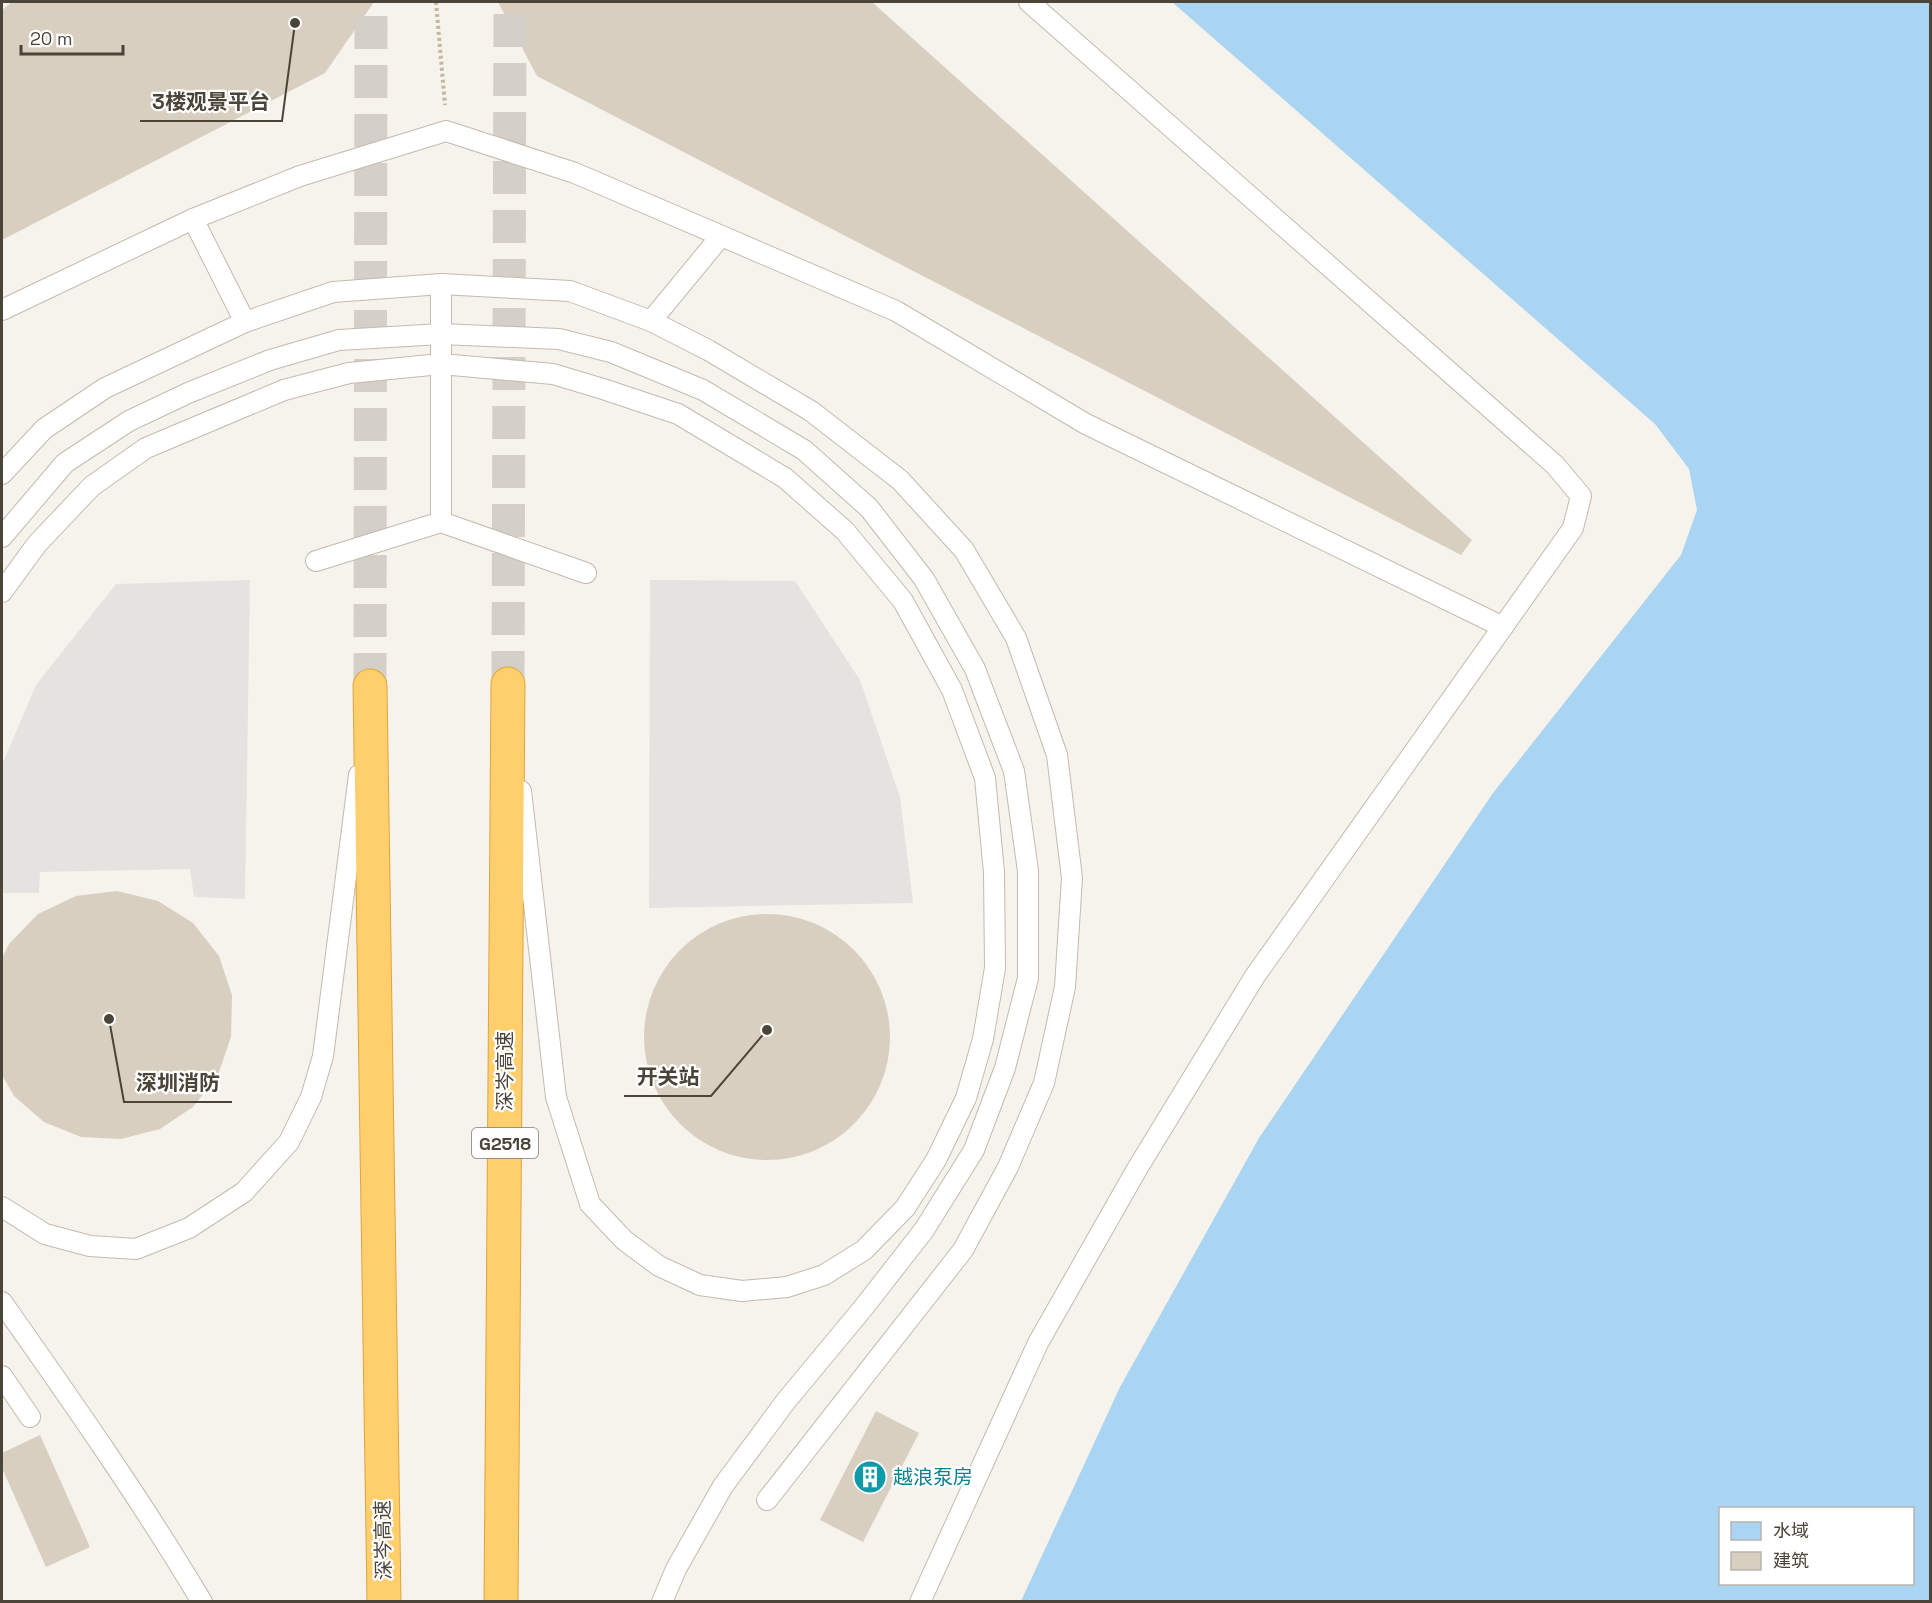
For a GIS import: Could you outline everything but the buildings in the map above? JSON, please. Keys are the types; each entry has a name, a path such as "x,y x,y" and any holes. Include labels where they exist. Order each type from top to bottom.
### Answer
{"highway":[{"name":"深岑高速","path":"501,1602 508,684"},
{"name":"深岑高速","path":"370,686 384,1602"}],"lane":[{"path":"920,1602 1038,1343 1137,1169 1256,976 1572,528 1581,496 1555,465 1029,2"},
{"path":"2,310 193,219 300,176 447,131 575,173 896,311 1086,424 1503,627"},
{"path":"193,219 245,322"},
{"path":"651,321 721,236"},
{"path":"441,284 441,522"},
{"path":"2,474 44,429 105,388 245,322 333,292 441,284 570,291 651,321 708,350 811,411 900,480 964,550 1016,638 1057,755 1072,878 1065,987 1044,1083 1008,1167 963,1250 767,1500"},
{"path":"2,537 65,464 129,421 168,402 270,360 339,340 441,333 559,339 611,352 704,390 804,450 869,508 924,579 975,669 1014,771 1028,870 1028,978 1005,1068 974,1150 924,1230 786,1401 723,1486 676,1569 662,1602"},
{"path":"2,592 37,544 92,486 146,448 284,390 349,373 441,364 553,374 678,414 785,478 845,531 903,601 952,690 985,778 994,872 995,968 983,1039 966,1098 936,1160 905,1208 864,1250 824,1275 787,1287 742,1291 700,1285 659,1266 624,1240 590,1204 556,1097 508,684"},
{"path":"316,561 441,522 586,573"},
{"path":"2,1208 45,1234 90,1246 136,1249 189,1228 244,1192 289,1142 311,1097 324,1056 370,686"},
{"path":"2,1302 99,1439 160,1531 202,1602"},
{"path":"2,1376 30,1417"}],"path":[{"path":"436,2 447,131"}],"shaded area":[{"path":"250,580 245,899 194,897 190,869 40,872 39,893 2,893 2,765 36,685 116,584"},
{"path":"650,580 795,581 860,680 900,797 913,903 649,908"}],"water":[{"path":"1172,2 1930,2 1930,1601 1021,1601 1120,1387 1259,1138 1493,793 1681,555 1697,510 1689,469 1655,424"}],"tunnel":[{"path":"370,686 371,2"},
{"path":"508,684 510,2"}],"place":[{"name":"3楼观景平台","path":"295,23"},
{"name":"深圳消防","path":"109,1019"},
{"name":"开关站","path":"767,1030"},
{"name":"越浪泵房","path":"870,1477"}]}
